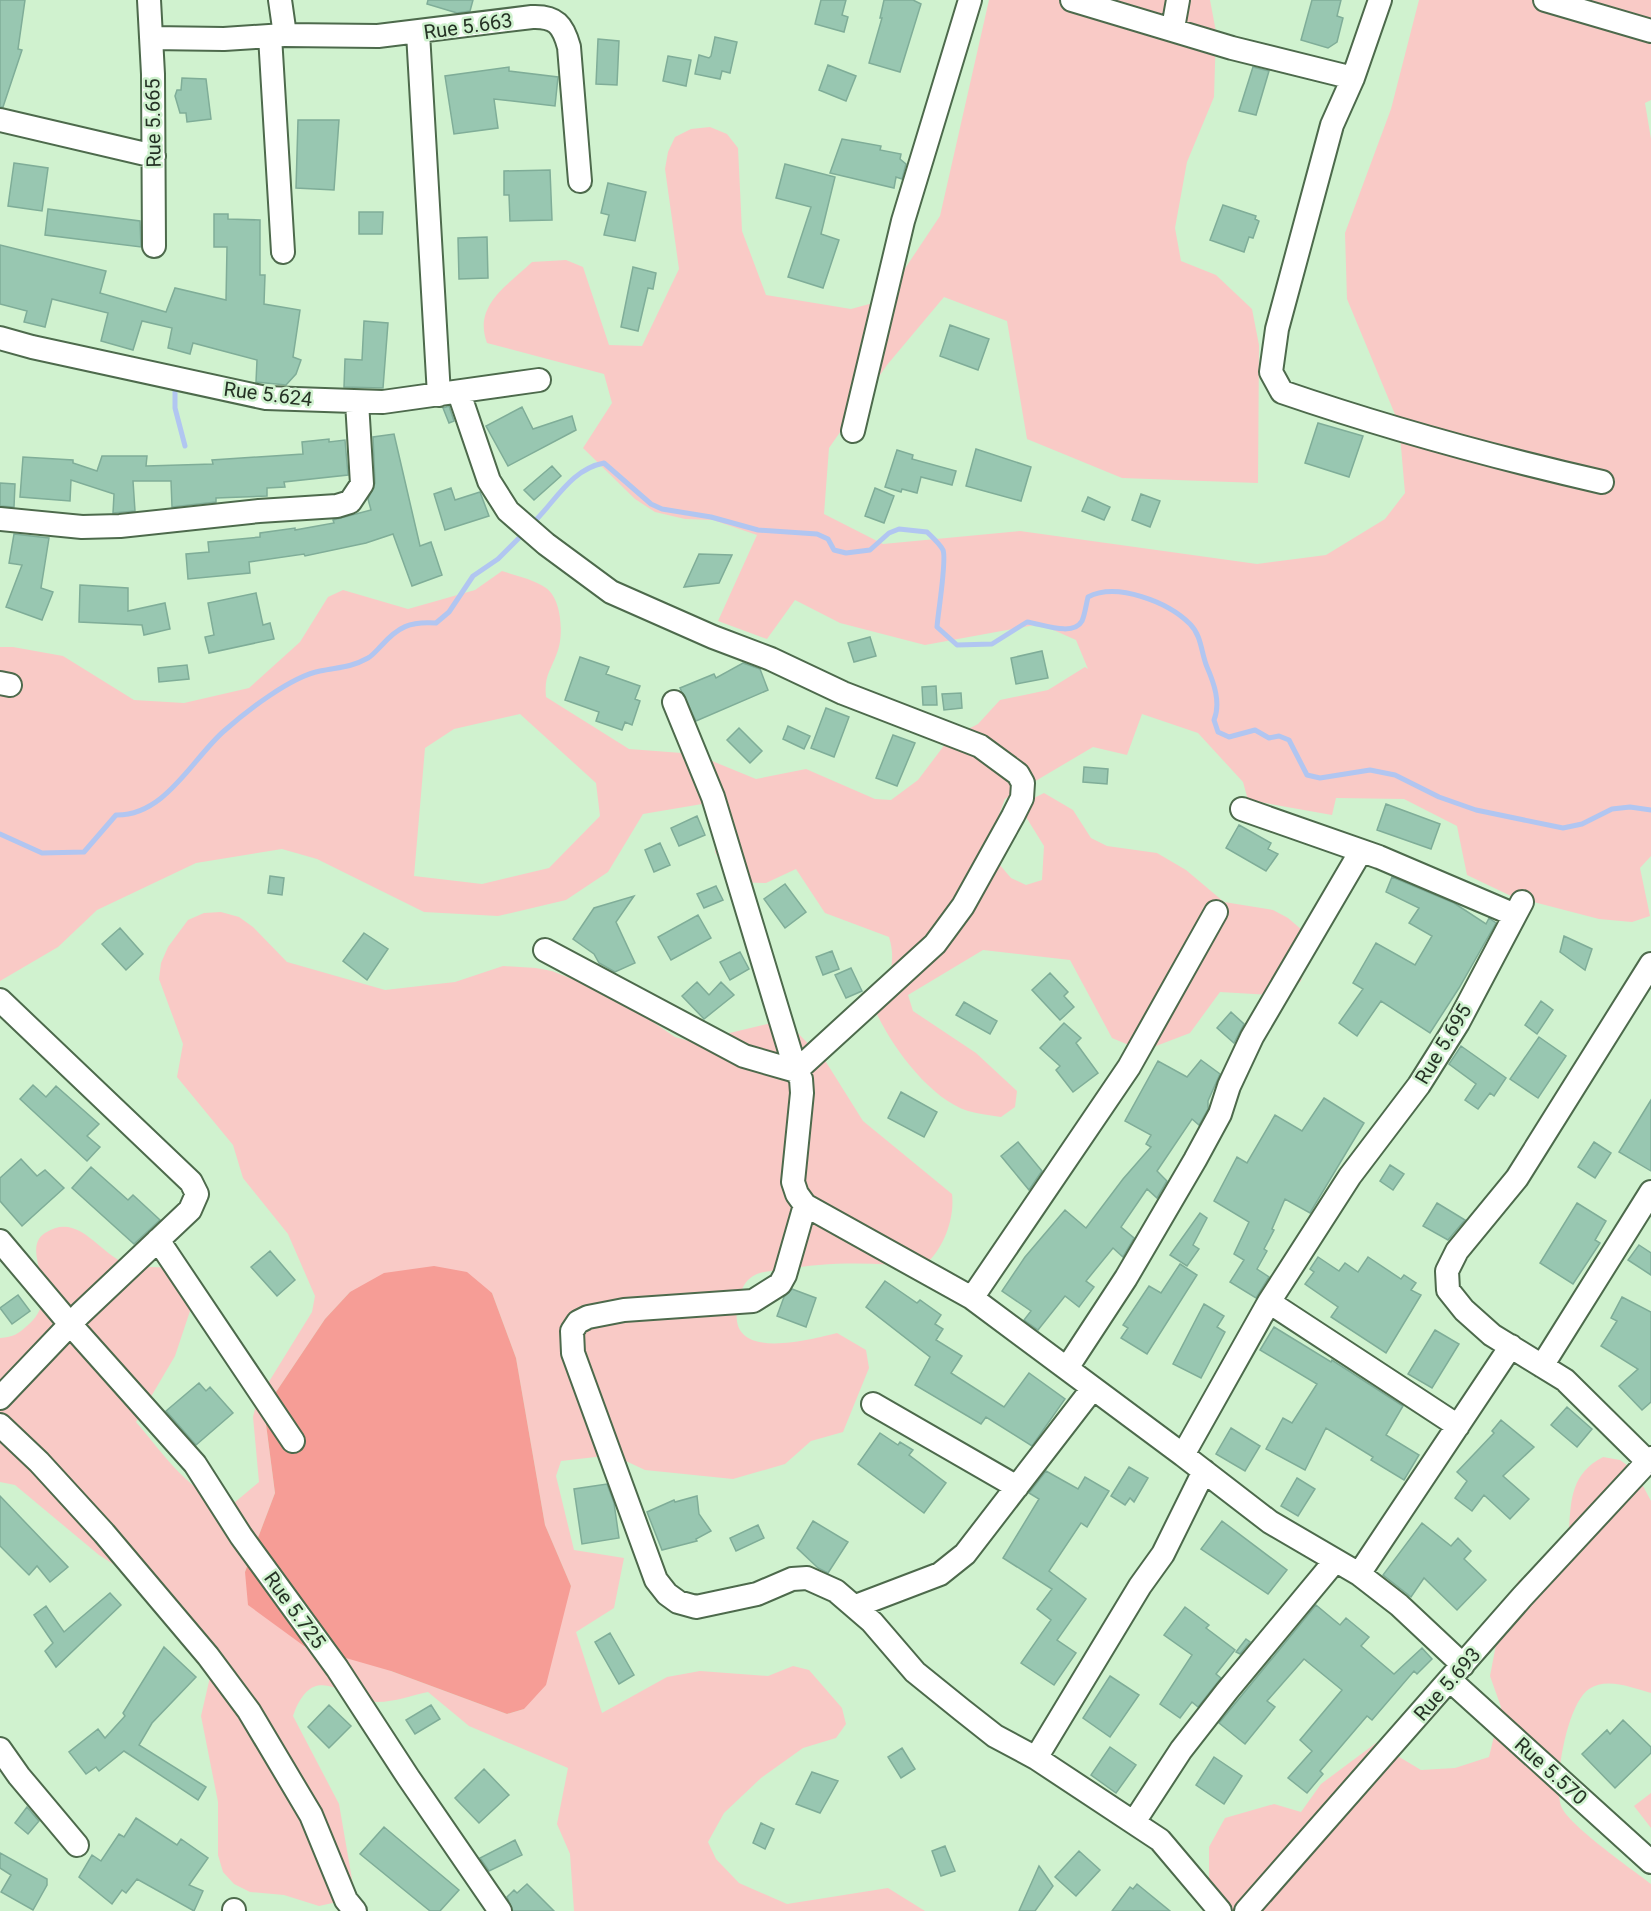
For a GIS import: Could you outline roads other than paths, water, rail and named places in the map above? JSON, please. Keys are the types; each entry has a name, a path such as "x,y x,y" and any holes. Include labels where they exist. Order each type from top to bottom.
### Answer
{"street":[{"name":"Rue 5.665","path":"149,0 154,156 154,246"},
{"path":"280,0 278,35 283,252"},
{"path":"853,431 903,221 970,0"},
{"path":"1072,0 1173,28 1232,48 1353,78"},
{"path":"1173,28 1178,0"},
{"path":"1380,0 1353,78 1332,125 1277,329 1270,361 1275,383 1282,392 1372,423 1492,456 1602,482"},
{"path":"1545,0 1651,31"},
{"name":"Rue 5.663","path":"151,39 224,39 278,35 378,36 418,33 509,10 546,16 564,29 569,47 580,181"},
{"path":"418,33 449,394 489,481 508,511 546,544 611,592 691,628 771,659 843,693 980,746 1010,767 1023,783 1022,798 1013,816 987,858 963,906 935,944 796,1071"},
{"path":"0,120 154,156"},
{"name":"Rue 5.624","path":"0,338 266,398 357,402 449,394 539,380"},
{"path":"0,519 82,527 120,526 259,511 337,506 350,502 362,484 357,402"},
{"path":"674,702 714,797 796,1071 801,1079 802,1093 793,1182 797,1194 805,1205 785,1275 768,1292 753,1301 624,1310 588,1317 578,1322 572,1331 572,1347 656,1580 667,1594 678,1602 696,1607 757,1594 792,1579 807,1578 821,1582 856,1606 915,1672 995,1736 1036,1758 1160,1840 1220,1911"},
{"path":"1067,1368 1126,1278 1195,1160 1220,1114 1229,1086 1252,1037 1361,851 1242,809"},
{"name":"Rue 5.695","path":"1183,1455 1269,1302 1350,1176 1425,1076 1458,1023 1518,909 1361,851"},
{"path":"972,1298 1129,1067 1216,912"},
{"path":"545,950 744,1056 796,1071"},
{"path":"1649,1460 1565,1380 1492,1335 1464,1310 1448,1290 1447,1271 1457,1251 1517,1178 1651,964"},
{"path":"0,1000 195,1187 197,1194 190,1210 70,1324 0,1398"},
{"path":"1542,1366 1651,1192"},
{"name":"Rue 5.570","path":"805,1205 972,1298 1270,1522 1359,1574 1399,1605 1457,1673 1651,1862"},
{"path":"158,1240 293,1441"},
{"name":"Rue 5.725","path":"0,1241 70,1324 195,1464 241,1536 337,1668 408,1778 501,1911"},
{"path":"1269,1302 1458,1426"},
{"path":"1359,1574 1511,1346"},
{"path":"856,1606 940,1574 965,1554 1093,1388"},
{"path":"873,1404 1017,1487"},
{"path":"0,1425 39,1462 104,1533 161,1604 208,1656 249,1711 311,1815 346,1900 355,1911"},
{"name":"Rue 5.693","path":"1246,1911 1649,1460"},
{"path":"1036,1758 1140,1586 1163,1554 1204,1471"},
{"path":"1134,1822 1181,1750 1335,1561"},
{"path":"0,1749 19,1776 77,1845"}],"waterway":[{"path":"175,384 175,408 185,446"},
{"path":"532,524 573,479 592,466 604,463 651,504 662,509 711,517 758,530 817,534 828,539 834,550 846,553 870,550 889,533 899,529 927,532 942,548 944,556 937,627 957,645 992,644 1027,622 1057,628 1072,628 1078,626 1082,621 1088,597 1100,593 1127,593 1169,608 1194,629 1216,693 1217,707 1214,720 1218,732 1229,737 1255,730 1269,738 1279,736 1289,740 1307,775 1320,778 1370,770 1395,775 1439,797 1476,810 1563,828 1582,824 1612,809 1630,807 1651,810"},
{"path":"0,834 42,853 84,852 116,815 133,813 163,796 224,731 269,696 308,674 350,665 368,658 393,634 405,627 419,623 436,623 449,612 473,576 498,559 524,533"}]}
